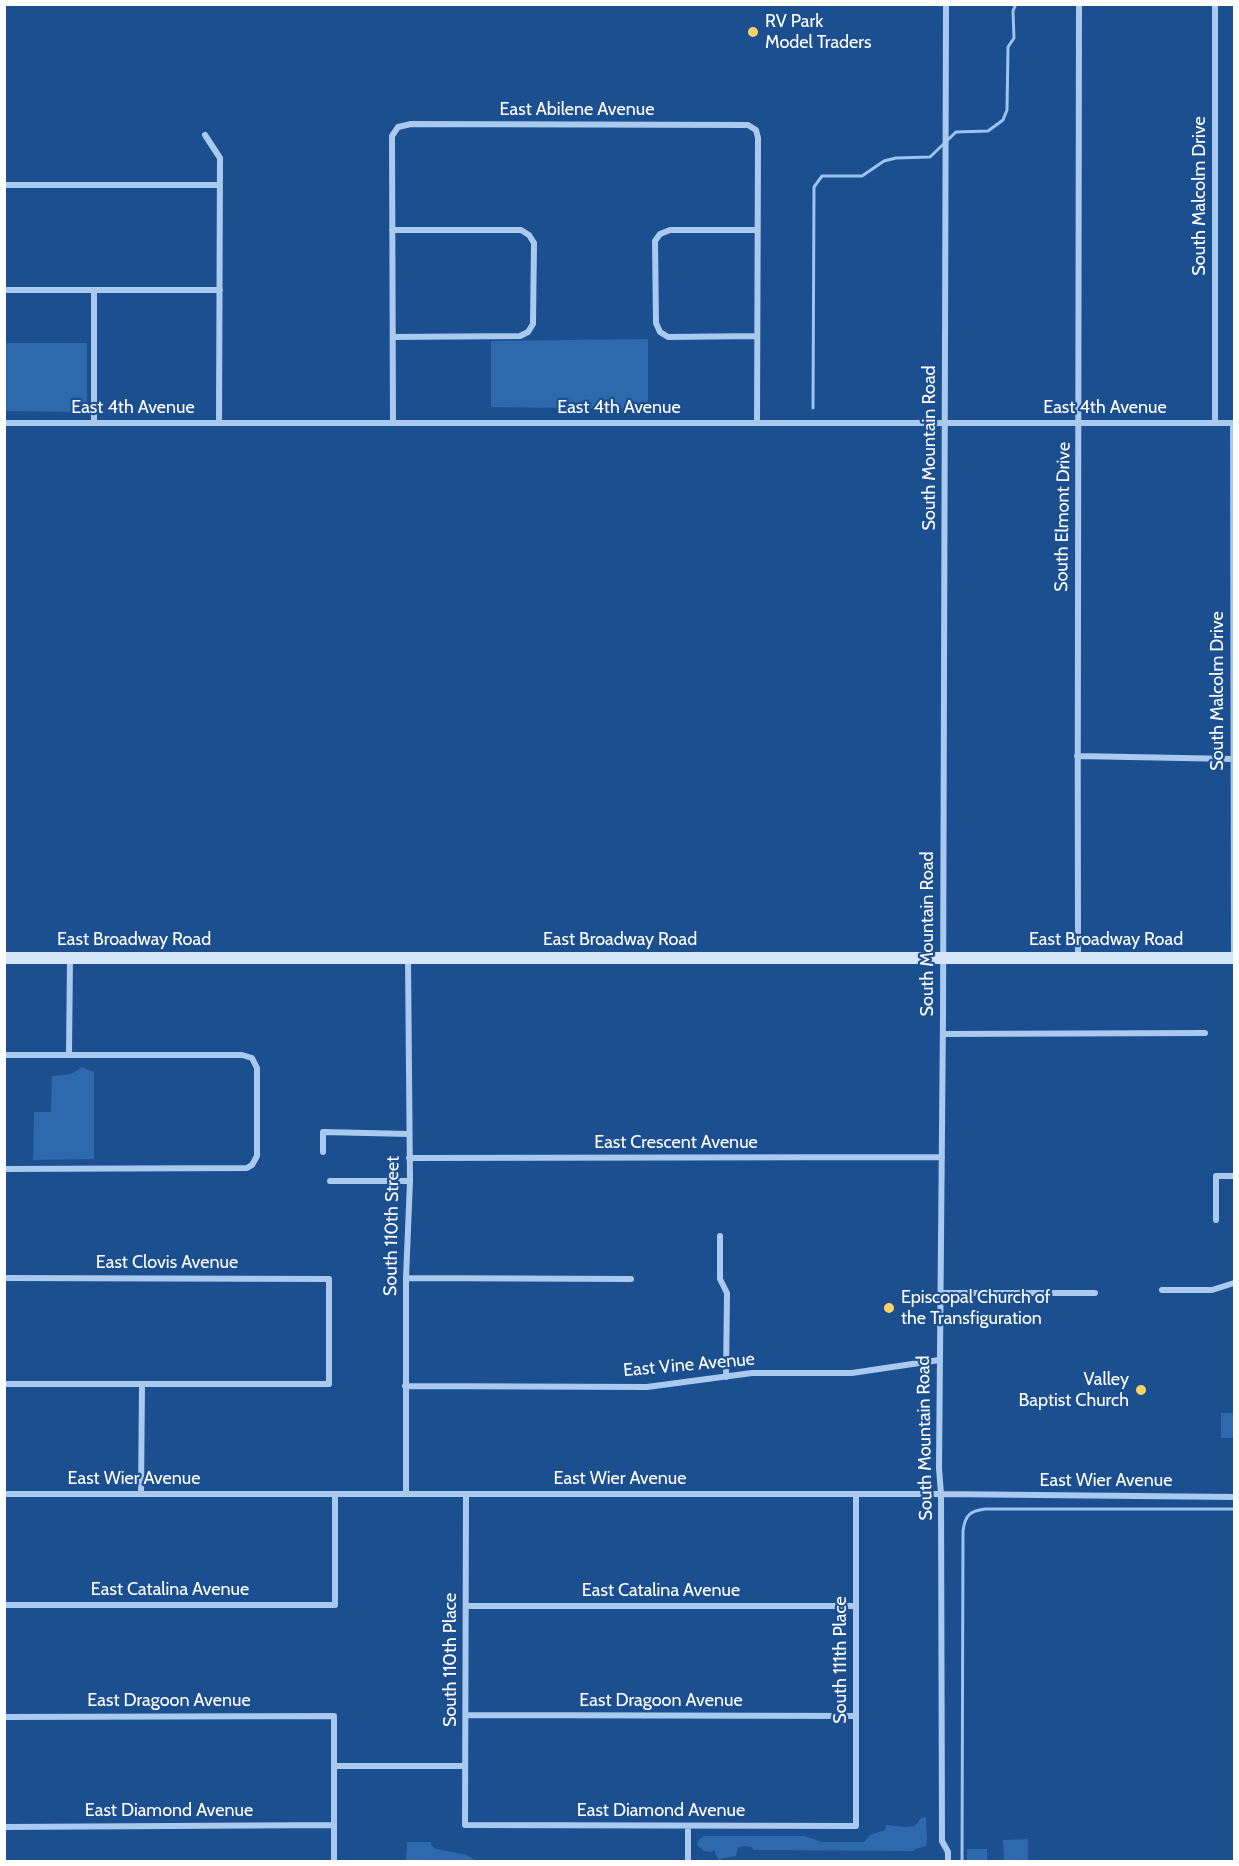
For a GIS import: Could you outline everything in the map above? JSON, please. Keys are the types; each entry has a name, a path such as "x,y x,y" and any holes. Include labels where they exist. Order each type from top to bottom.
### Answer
{"main road":[{"name":"East Broadway Road","path":"4,958 1234,958"}],"street":[{"name":"South Mountain Road","path":"946,4 944,958 939,1468 942,1841 948,1852 948,1862"},
{"name":"South Elmont Drive","path":"1078,958 1079,4"},
{"name":"South Malcolm Drive","path":"1215,4 1215,423"},
{"name":"East Abilene Avenue","path":"392,230 392,136 398,127 411,124 748,125 756,130 758,138 757,230"},
{"path":"205,135 220,158 219,423"},
{"path":"4,184 220,185"},
{"path":"393,337 520,336 528,332 533,324 534,243 529,235 521,230 392,230 393,423"},
{"path":"757,336 668,337 660,332 656,323 656,241 660,234 670,230 757,230 757,336 757,423"},
{"path":"4,290 220,290"},
{"path":"94,290 94,423"},
{"name":"East 4th Avenue","path":"4,423 1234,423"},
{"name":"South Malcolm Drive","path":"1234,423 1234,958"},
{"path":"1077,756 1234,759"},
{"path":"69,1055 70,958"},
{"name":"South 110th Street","path":"406,1494 406,1278 410,1180 408,958"},
{"path":"943,1034 1205,1033"},
{"path":"4,1055 242,1055 252,1058 257,1068 257,1156 252,1165 242,1169 4,1169"},
{"path":"323,1152 323,1132 409,1134"},
{"name":"East Crescent Avenue","path":"409,1158 942,1157"},
{"path":"1216,1220 1216,1176 1234,1176"},
{"path":"330,1181 410,1180"},
{"path":"720,1236 720,1279 727,1293 726,1377"},
{"name":"East Clovis Avenue","path":"4,1278 329,1279 328,1384 141,1384"},
{"path":"406,1278 631,1279"},
{"path":"1162,1290 1212,1290 1234,1282"},
{"path":"941,1293 1095,1293"},
{"name":"East Vine Avenue","path":"405,1386 647,1387 752,1373 852,1373 939,1360"},
{"path":"4,1384 141,1384 141,1494"},
{"name":"East Wier Avenue","path":"4,1494 941,1494 1234,1497"},
{"name":"East Catalina Avenue","path":"4,1605 335,1605 335,1494"},
{"name":"South 110th Place","path":"465,1825 466,1494"},
{"name":"South 111th Place","path":"856,1494 856,1826"},
{"name":"East Catalina Avenue","path":"466,1606 856,1606"},
{"name":"East Dragoon Avenue","path":"466,1715 856,1716"},
{"name":"East Dragoon Avenue","path":"4,1717 334,1716 334,1766"},
{"path":"334,1862 334,1766 465,1766"},
{"name":"East Diamond Avenue","path":"4,1827 334,1825"},
{"name":"East Diamond Avenue","path":"465,1825 856,1826"},
{"path":"688,1826 688,1862"}],"shaded area":[{"path":"648,339 648,409 491,407 491,341"},
{"path":"5,343 87,343 87,408 85,407 80,412 5,411"},
{"path":"82,1067 94,1072 94,1159 33,1160 34,1112 51,1112 52,1076 71,1074"},
{"path":"1221,1413 1234,1413 1234,1438 1221,1438"},
{"path":"926,1817 926,1846 914,1851 754,1850 743,1846 738,1848 736,1856 722,1858 719,1861 714,1850 704,1851 697,1845 699,1839 704,1836 805,1836 822,1842 864,1842 870,1835 885,1830 886,1825 915,1826 920,1819"},
{"path":"1028,1839 1028,1861 1004,1861 1003,1840"},
{"path":"407,1842 431,1842 436,1849 467,1855 476,1861 406,1861"},
{"path":"967,1849 987,1849 987,1861 967,1861"}],"waterway":[{"path":"813,408 814,187 822,176 862,176 884,161 896,158 930,157 956,132 988,131 1003,120 1007,110 1008,47 1014,38 1013,11 1016,4"},
{"path":"962,1862 963,1531 967,1518 972,1513 985,1509 1234,1509"}],"place":[{"name":"RV Park Model Traders","path":"753,32"},
{"name":"Episcopal Church of the Transfiguration","path":"889,1308"},
{"name":"Valley Baptist Church","path":"1141,1390"}]}
